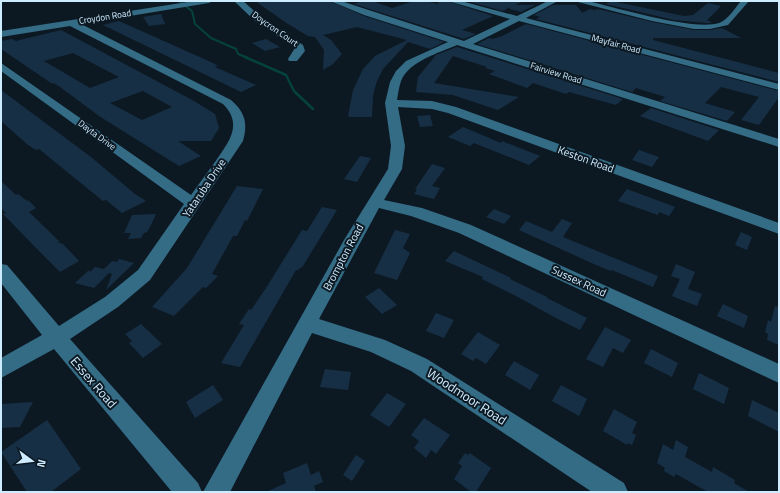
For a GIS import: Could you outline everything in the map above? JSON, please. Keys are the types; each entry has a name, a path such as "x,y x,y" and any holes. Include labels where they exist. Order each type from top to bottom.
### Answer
{"street":[{"name":"Croydon Road","path":"1,34 209,1"},
{"name":"Doycron Court","path":"238,1 257,18 297,43 300,47 300,51 293,59"},
{"name":"Fairview Road","path":"334,1 461,43 779,143"},
{"name":"Mayfair Road","path":"452,1 779,87"},
{"name":"Brompton Road","path":"216,492 352,240 395,169 398,136 391,103 395,82 404,68 417,59 461,43 554,1"},
{"path":"578,1 680,24 704,27 723,25 745,1"},
{"name":"Yataruba Drive","path":"1,369 112,302 129,290 156,260 194,204 236,141 241,123 234,108 220,98 70,22"},
{"name":"Dayta Drive","path":"1,66 194,204"},
{"name":"Keston Road","path":"391,103 432,105 452,110 779,229"},
{"name":"Sussex Road","path":"374,202 416,212 465,229 779,374"},
{"name":"Essex Road","path":"1,270 55,336 189,492"},
{"name":"Woodmoor Road","path":"308,324 366,340 419,365 615,492"}],"building":[{"path":"255,1 329,1 364,16 444,42 430,49 408,42 383,69 377,81 373,95 372,117 350,117 348,116 353,90 363,69 375,56 407,40 357,27 323,35 331,40 342,54 333,64 323,70 324,50 315,37 308,36 288,24"},
{"path":"363,1 372,1 392,8 414,1 425,1 438,4 438,1 447,1 493,16 462,30 476,34 464,39 354,4"},
{"path":"467,1 524,1 515,5 535,5 521,12 510,9 510,7 503,11"},
{"path":"611,1 684,16 693,15 708,3 721,6 707,20 712,23 707,23 674,20 606,4"},
{"path":"553,5 576,5 582,13 590,9 598,9 694,30 722,28 741,38 653,38 653,40 779,73 779,82 536,19 540,17 534,15"},
{"path":"161,14 165,24 149,26 143,17"},
{"path":"119,21 213,63 218,66 215,67 256,85 241,92 103,25"},
{"path":"526,24 779,91 779,97 759,125 741,120 759,97 721,87 705,103 735,112 727,121 660,101 665,97 636,88 632,92 477,44 489,38 493,39 502,36"},
{"path":"61,30 194,101 215,114 219,128 211,141 178,141 201,156 179,166 99,116 56,84 51,83 1,49 1,41 12,39 16,41","holes":["73,53 119,77 90,88 44,61","143,91 172,107 142,120 110,103"]},
{"path":"266,39 280,47 265,51 252,43"},
{"path":"457,47 623,99 616,105 569,92 566,94 533,83 527,88 489,74 495,71 485,68 487,67 453,56 434,83 519,97 498,110 453,95 416,92 418,77 436,55"},
{"path":"1,90 91,157 135,194 146,201 122,213 106,200 103,201 39,149 36,150 28,145 1,121"},
{"path":"651,108 719,130 708,141 640,116"},
{"path":"430,115 433,126 420,127 417,116"},
{"path":"463,127 501,143 502,141 540,156 529,165 474,143 470,146 448,137"},
{"path":"639,150 659,157 652,167 632,160"},
{"path":"360,156 371,158 357,182 344,179"},
{"path":"432,164 445,168 432,186 440,188 434,199 414,194 417,190 415,189"},
{"path":"1,181 16,195 18,194 27,201 28,200 36,208 29,212 60,242 57,242 63,244 79,261 60,272 41,253 3,214 6,213 1,208"},
{"path":"237,186 263,189 247,221 245,220 237,236 233,236 212,274 218,276 206,288 203,287 174,316 152,307 187,268"},
{"path":"627,189 675,207 669,216 659,212 658,215 618,201"},
{"path":"322,207 337,210 303,266 296,270 240,367 221,363 244,325 239,324 249,309 251,310 266,288 302,230 307,231"},
{"path":"494,209 511,216 504,224 486,217"},
{"path":"156,214 147,232 144,233 141,238 128,239 131,233 124,233 132,215"},
{"path":"562,219 572,223 563,237 658,276 653,287 596,265 519,230 526,221 552,232"},
{"path":"395,230 410,234 403,248 410,253 397,280 374,273"},
{"path":"741,232 752,237 747,250 735,245"},
{"path":"454,251 511,278 510,279 587,318 580,330 556,318 482,279 483,277 445,261"},
{"path":"119,259 134,263 106,290 112,274 109,273 94,288 75,283 89,270 90,272 95,267 104,269 112,261 117,262"},
{"path":"676,264 695,272 688,289 702,294 697,306 672,296 680,279 671,276"},
{"path":"379,288 397,305 382,314 365,297"},
{"path":"723,304 748,316 744,328 717,316"},
{"path":"775,306 779,307 779,345 767,340 768,334 765,332 768,320 771,322"},
{"path":"436,313 454,320 444,338 426,331"},
{"path":"141,324 162,344 143,358 129,343 132,341 125,334"},
{"path":"605,327 631,340 623,353 613,348 603,367 586,359"},
{"path":"478,332 500,345 486,364 476,358 473,361 461,354"},
{"path":"651,349 678,363 672,377 644,363"},
{"path":"514,361 539,375 530,390 505,375"},
{"path":"325,369 351,372 348,390 320,387"},
{"path":"699,373 729,388 724,404 693,389"},
{"path":"213,385 223,400 195,418 186,402"},
{"path":"561,385 587,399 579,416 552,401"},
{"path":"387,393 406,404 389,427 370,415"},
{"path":"752,400 779,413 779,432 748,416"},
{"path":"33,402 20,427 1,428 1,404"},
{"path":"614,409 637,422 632,433 636,435 632,445 628,443 627,445 603,431"},
{"path":"424,418 450,435 436,454 431,450 426,458 414,448 419,441 411,435"},
{"path":"47,420 81,469 51,492 27,492 1,452"},
{"path":"676,440 688,447 685,457 712,472 713,467 735,480 734,483 749,492 708,492 676,474 674,477 664,471 665,468 657,463 663,444 673,450"},
{"path":"465,453 468,455 470,453 491,468 476,492 471,492 454,479 462,466 458,463"},
{"path":"356,455 365,461 352,481 343,475"},
{"path":"307,463 311,475 319,471 323,482 314,486 316,492 266,492 286,483 283,473"}],"waterway":[{"path":"179,1 192,11 195,24 211,38 236,49 238,54 248,58"},
{"path":"245,57 286,75 294,91 313,109"}]}
